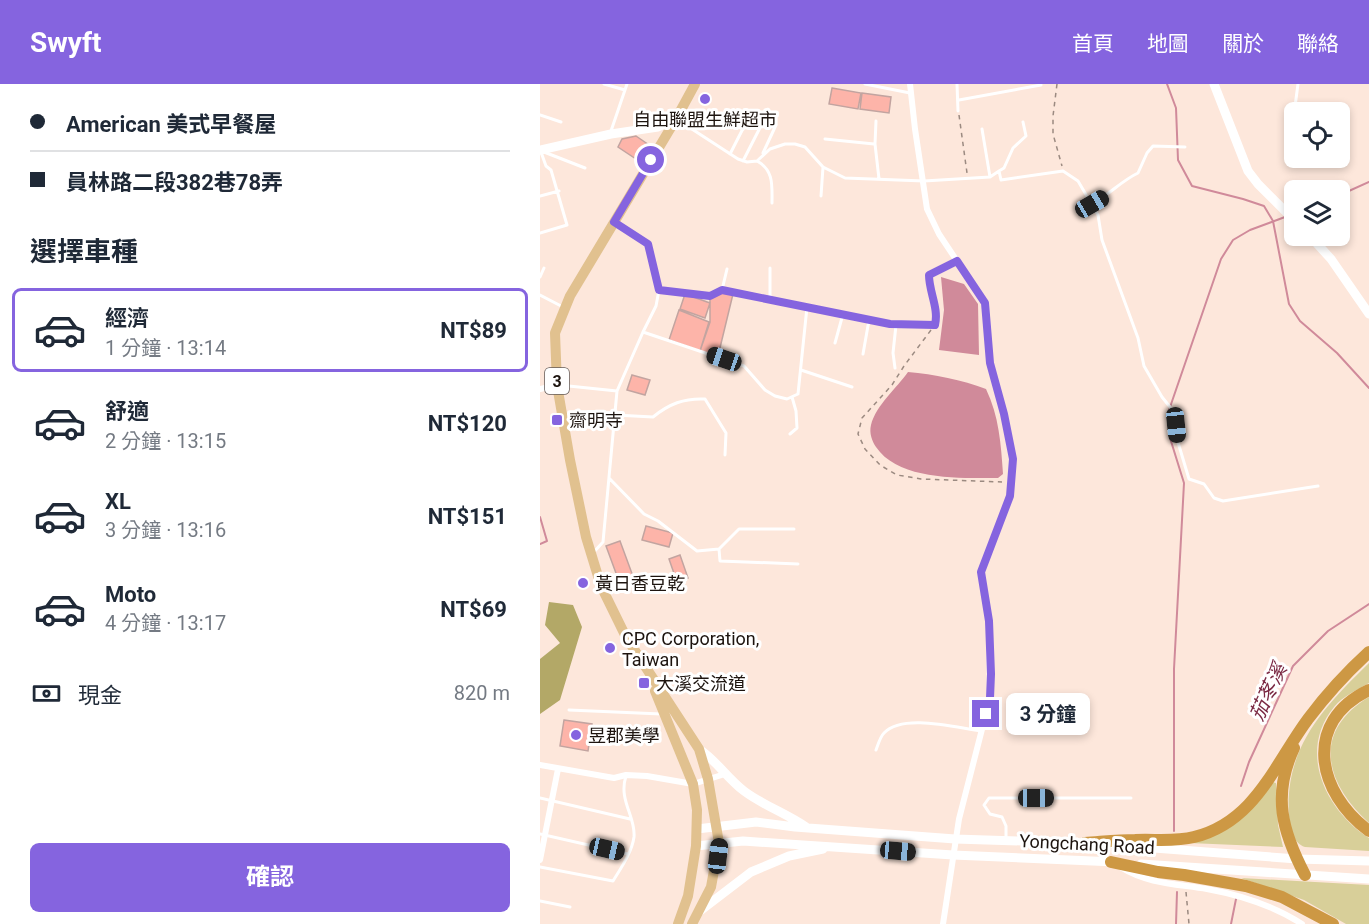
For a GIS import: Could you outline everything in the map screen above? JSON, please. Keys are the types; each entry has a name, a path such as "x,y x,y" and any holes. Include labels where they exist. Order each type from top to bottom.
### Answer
{"highway":[{"path":"1085,843 1178,840 1195,837 1224,826 1255,798 1307,720 1330,691 1369,651"},
{"path":"1369,690 1347,704 1337,715 1327,737 1324,760 1326,774 1338,801 1369,831"},
{"path":"1305,875 1289,844 1282,808 1283,788 1290,758 1307,720"},
{"path":"1111,862 1246,886 1282,897 1333,924"}],"main road":[{"name":"3","path":"692,924 711,887 719,843 708,779 699,749 626,637 601,586 570,460 557,385 555,333 570,296 676,119 694,84"},
{"path":"1214,84 1248,171 1284,210"},
{"path":"540,150 611,134 658,127 676,119"},
{"path":"1319,246 1331,259 1369,314"},
{"name":"3","path":"642,660 693,784 697,810 696,846 688,896 678,924"},
{"path":"699,749 709,755 742,790 766,806 797,820 806,827"},
{"name":"Yongchang Road","path":"697,829 756,822 955,839 1085,843 1297,859 1369,861"},
{"name":"Yongchang Road","path":"696,846 742,841 1369,879"},
{"path":"699,912 730,887 761,867 789,856 833,847"}],"street":[{"path":"910,84 927,209 939,234 985,303 990,363 1013,459 1012,483 1003,515 981,572 989,621 990,698 955,839 943,924"},
{"path":"540,389 557,385"},
{"path":"540,765 614,778 626,775 693,784 725,774"},
{"path":"540,860 543,834 558,769"},
{"path":"1111,862 1137,877 1245,897 1302,924"}],"lane":[{"path":"604,84 625,90"},
{"path":"611,134 627,84"},
{"path":"865,84 910,93"},
{"path":"957,84 958,111"},
{"path":"1296,102 1298,84"},
{"path":"959,100 1041,85"},
{"path":"730,154 752,111"},
{"path":"540,116 561,122"},
{"path":"743,161 766,116"},
{"path":"676,119 730,154 743,161 757,161 768,169 772,182 772,202"},
{"path":"876,121 875,144 879,179"},
{"path":"757,161 770,149 785,144 795,144 805,147 824,167 845,178 924,181 990,177 1004,168 1013,148 1026,136 1023,122"},
{"path":"763,155 776,125"},
{"path":"982,129 990,177"},
{"path":"825,139 875,144"},
{"path":"1092,204 1138,173 1147,153 1153,146 1185,147"},
{"path":"540,150 585,168"},
{"path":"540,150 559,191 567,225 540,233"},
{"path":"822,196 824,167"},
{"path":"999,171 1002,180 1063,171 1078,181 1098,215 1102,240 1138,338 1144,366 1162,397 1174,412 1177,439 1189,479 1204,484 1214,498 1223,501 1318,486"},
{"path":"540,196 559,191"},
{"path":"592,555 603,542 616,392 656,306 659,290 648,244 614,222"},
{"path":"659,290 710,296 722,290 868,320 896,324 935,325 938,315 929,287 929,275 957,261"},
{"path":"540,277 544,268"},
{"path":"770,268 770,300"},
{"path":"722,290 727,269"},
{"path":"540,295 565,308"},
{"path":"643,332 744,366 765,390 787,399 798,394 807,307"},
{"path":"835,343 843,314"},
{"path":"862,354 868,320"},
{"path":"895,368 893,353 896,324"},
{"path":"801,370 852,387"},
{"path":"557,385 616,392"},
{"path":"790,434 796,428 796,411 792,397"},
{"path":"615,415 653,417 666,406 688,398 705,399 726,433 725,455"},
{"path":"609,478 644,514 658,521 697,551 719,549 739,529 794,529"},
{"path":"719,549 720,561 798,564"},
{"path":"570,710 664,714"},
{"path":"876,750 883,733 897,725 916,722 981,731"},
{"path":"540,867 614,881 628,854 634,836 624,798 623,784 626,775"},
{"path":"540,798 630,819"},
{"path":"1006,840 1006,826 1002,817 990,814 984,805 989,798 1131,798"},
{"path":"543,834 628,854"},
{"path":"540,901 570,907"}],"path":[{"path":"1057,84 1053,134 1063,171"},
{"path":"958,111 968,178"},
{"path":"935,325 892,385 862,418 858,434 865,449 880,465 897,475 921,479 1012,483"},
{"path":"1185,885 1189,924"}],"shaded area":[{"path":"941,277 964,284 978,304 979,355 939,350 944,310"},
{"path":"908,372 948,378 986,389 997,420 1003,474 998,478 932,475 915,472 886,458 873,442 871,425 882,404"},
{"path":"549,602 573,605 582,627 560,700 540,714 540,659 560,643 545,625"},
{"path":"1369,663 1369,683 1338,703 1323,724 1318,743 1317,761 1329,797 1340,812 1369,838 1369,851 1305,847 1295,839 1291,831 1289,792 1293,770 1300,750 1322,713"},
{"path":"1369,697 1369,823 1342,791 1334,775 1331,758 1332,742 1338,726 1351,711"},
{"path":"1272,782 1276,783 1278,825 1283,847 1189,843 1217,833 1237,822 1254,806"},
{"path":"1241,878 1369,885 1369,924 1346,924 1304,900"}],"building":[{"path":"832,88 861,93 858,109 829,104"},
{"path":"862,93 891,97 889,113 860,109"},
{"path":"636,136 649,145 639,161 618,147 622,139"},
{"path":"722,292 733,294 718,356 700,351 710,322 710,298"},
{"path":"685,294 710,303 705,318 680,309"},
{"path":"679,310 709,322 700,351 669,340"},
{"path":"632,375 650,380 645,395 627,390"},
{"path":"646,526 673,533 669,547 642,540"},
{"path":"620,541 634,579 620,584 606,546"},
{"path":"680,555 688,578 677,582 669,559"},
{"name":"昱郡美學","path":"564,720 592,724 588,751 560,746"}],"waterway":[{"name":"茄苳溪","path":"1167,84 1176,108 1178,160 1192,186 1264,206 1273,221 1289,304 1300,321 1337,353 1369,388"},
{"path":"1350,191 1369,182"},
{"path":"1174,831 1174,669 1184,483 1170,438 1168,413 1221,259 1233,240 1250,230 1284,217"},
{"path":"540,517 547,541 540,544"},
{"name":"茄苳溪","path":"1241,786 1249,762 1293,666 1328,631 1369,604"},
{"path":"1176,924 1177,892"},
{"name":"茄苳溪","path":"1231,924 1236,899"}],"place":[{"name":"自由聯盟生鮮超市","path":"705,99"},
{"name":"齋明寺","path":"557,420"},
{"name":"黃日香豆乾","path":"583,583"},
{"name":"CPC Corporation, Taiwan","path":"610,648"},
{"name":"大溪交流道","path":"644,683"},
{"name":"昱郡美學","path":"576,735"}],"route":[{"path":"651,160 614,222 648,244 659,290 710,296 722,290 890,324 935,325 938,315 929,287 929,275 957,261 985,303 990,363 1013,459 1010,496 981,572 989,621 991,674 990,698 986,714"}]}
